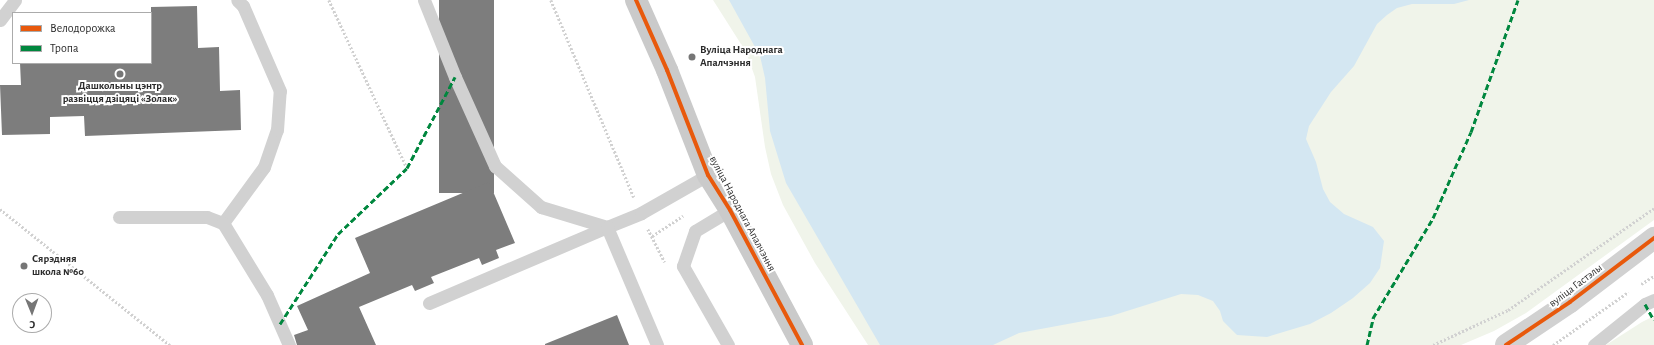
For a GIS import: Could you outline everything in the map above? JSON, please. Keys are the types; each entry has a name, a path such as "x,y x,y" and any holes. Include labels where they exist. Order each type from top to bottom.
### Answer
{"street":[{"name":"вуліца Народнага Апалчэння","path":"636,0 667,70 708,175 730,210 802,345"},
{"name":"вуліца Гастэлы","path":"1506,345 1570,302 1654,238"}],"lane":[{"path":"0,20 15,0"},
{"path":"223,223 264,167 277,130 280,91 243,6 237,0"},
{"path":"424,0 455,77 495,166 541,207 607,227"},
{"path":"429,303 641,213 708,175"},
{"path":"728,345 683,266 695,231 730,210"},
{"path":"119,217 207,217 223,223 267,295 289,345"},
{"path":"607,227 657,345"},
{"path":"1594,345 1645,304 1654,300"}],"path":[{"path":"329,0 407,168"},
{"path":"552,0 641,213 666,263"},
{"path":"1433,345 1508,310 1654,208"},
{"path":"0,209 170,345"},
{"path":"652,236 685,214"},
{"path":"1636,287 1654,276"},
{"path":"1554,345 1630,290"}],"shaded area":[{"path":"713,0 1654,0 1654,220 1526,313 1494,331 1461,345 868,345 815,263 783,205 771,174 765,147 755,77 746,52"},
{"path":"1654,316 1654,345 1606,345 1642,322"}],"water":[{"path":"729,0 1469,0 1454,4 1412,4 1397,8 1387,15 1377,24 1354,66 1331,92 1309,126 1306,139 1316,162 1323,189 1330,202 1344,214 1373,227 1384,241 1380,268 1370,283 1353,298 1331,313 1310,324 1267,337 1237,335 1223,321 1220,311 1213,301 1198,295 1181,294 1111,316 1019,333 993,345 880,345 786,183 770,131 765,78 760,56"}],"building":[{"path":"439,0 494,0 494,193 439,193"},
{"name":"Дашкольны цэнтр развіцця дзіцяці «Золак»","path":"197,6 198,48 219,47 220,91 240,90 241,130 85,136 84,116 50,117 50,134 2,135 0,85 21,85 20,64 152,64 151,7"},
{"path":"489,182 515,243 496,250 499,258 482,265 479,258 431,277 434,283 415,291 412,285 359,307 376,345 297,345 294,335 308,330 297,306 370,273 355,238"},
{"path":"617,315 629,345 545,345 545,344"}],"marked path":[{"path":"1367,345 1373,318 1433,218 1471,132 1518,0"},
{"path":"280,324 338,234 407,168 455,77"},
{"path":"1645,304 1654,320"}],"cycle path":[{"path":"636,0 667,70 708,175 730,210 802,345"},
{"path":"1506,345 1570,302 1654,238"}],"place":[{"name":"Вуліца Народнага Апалчэння","path":"692,57"},
{"name":"Дашкольны цэнтр развіцця дзіцяці «Золак»","path":"120,74"},
{"name":"Сярэдняя школа №60","path":"24,266"}]}
